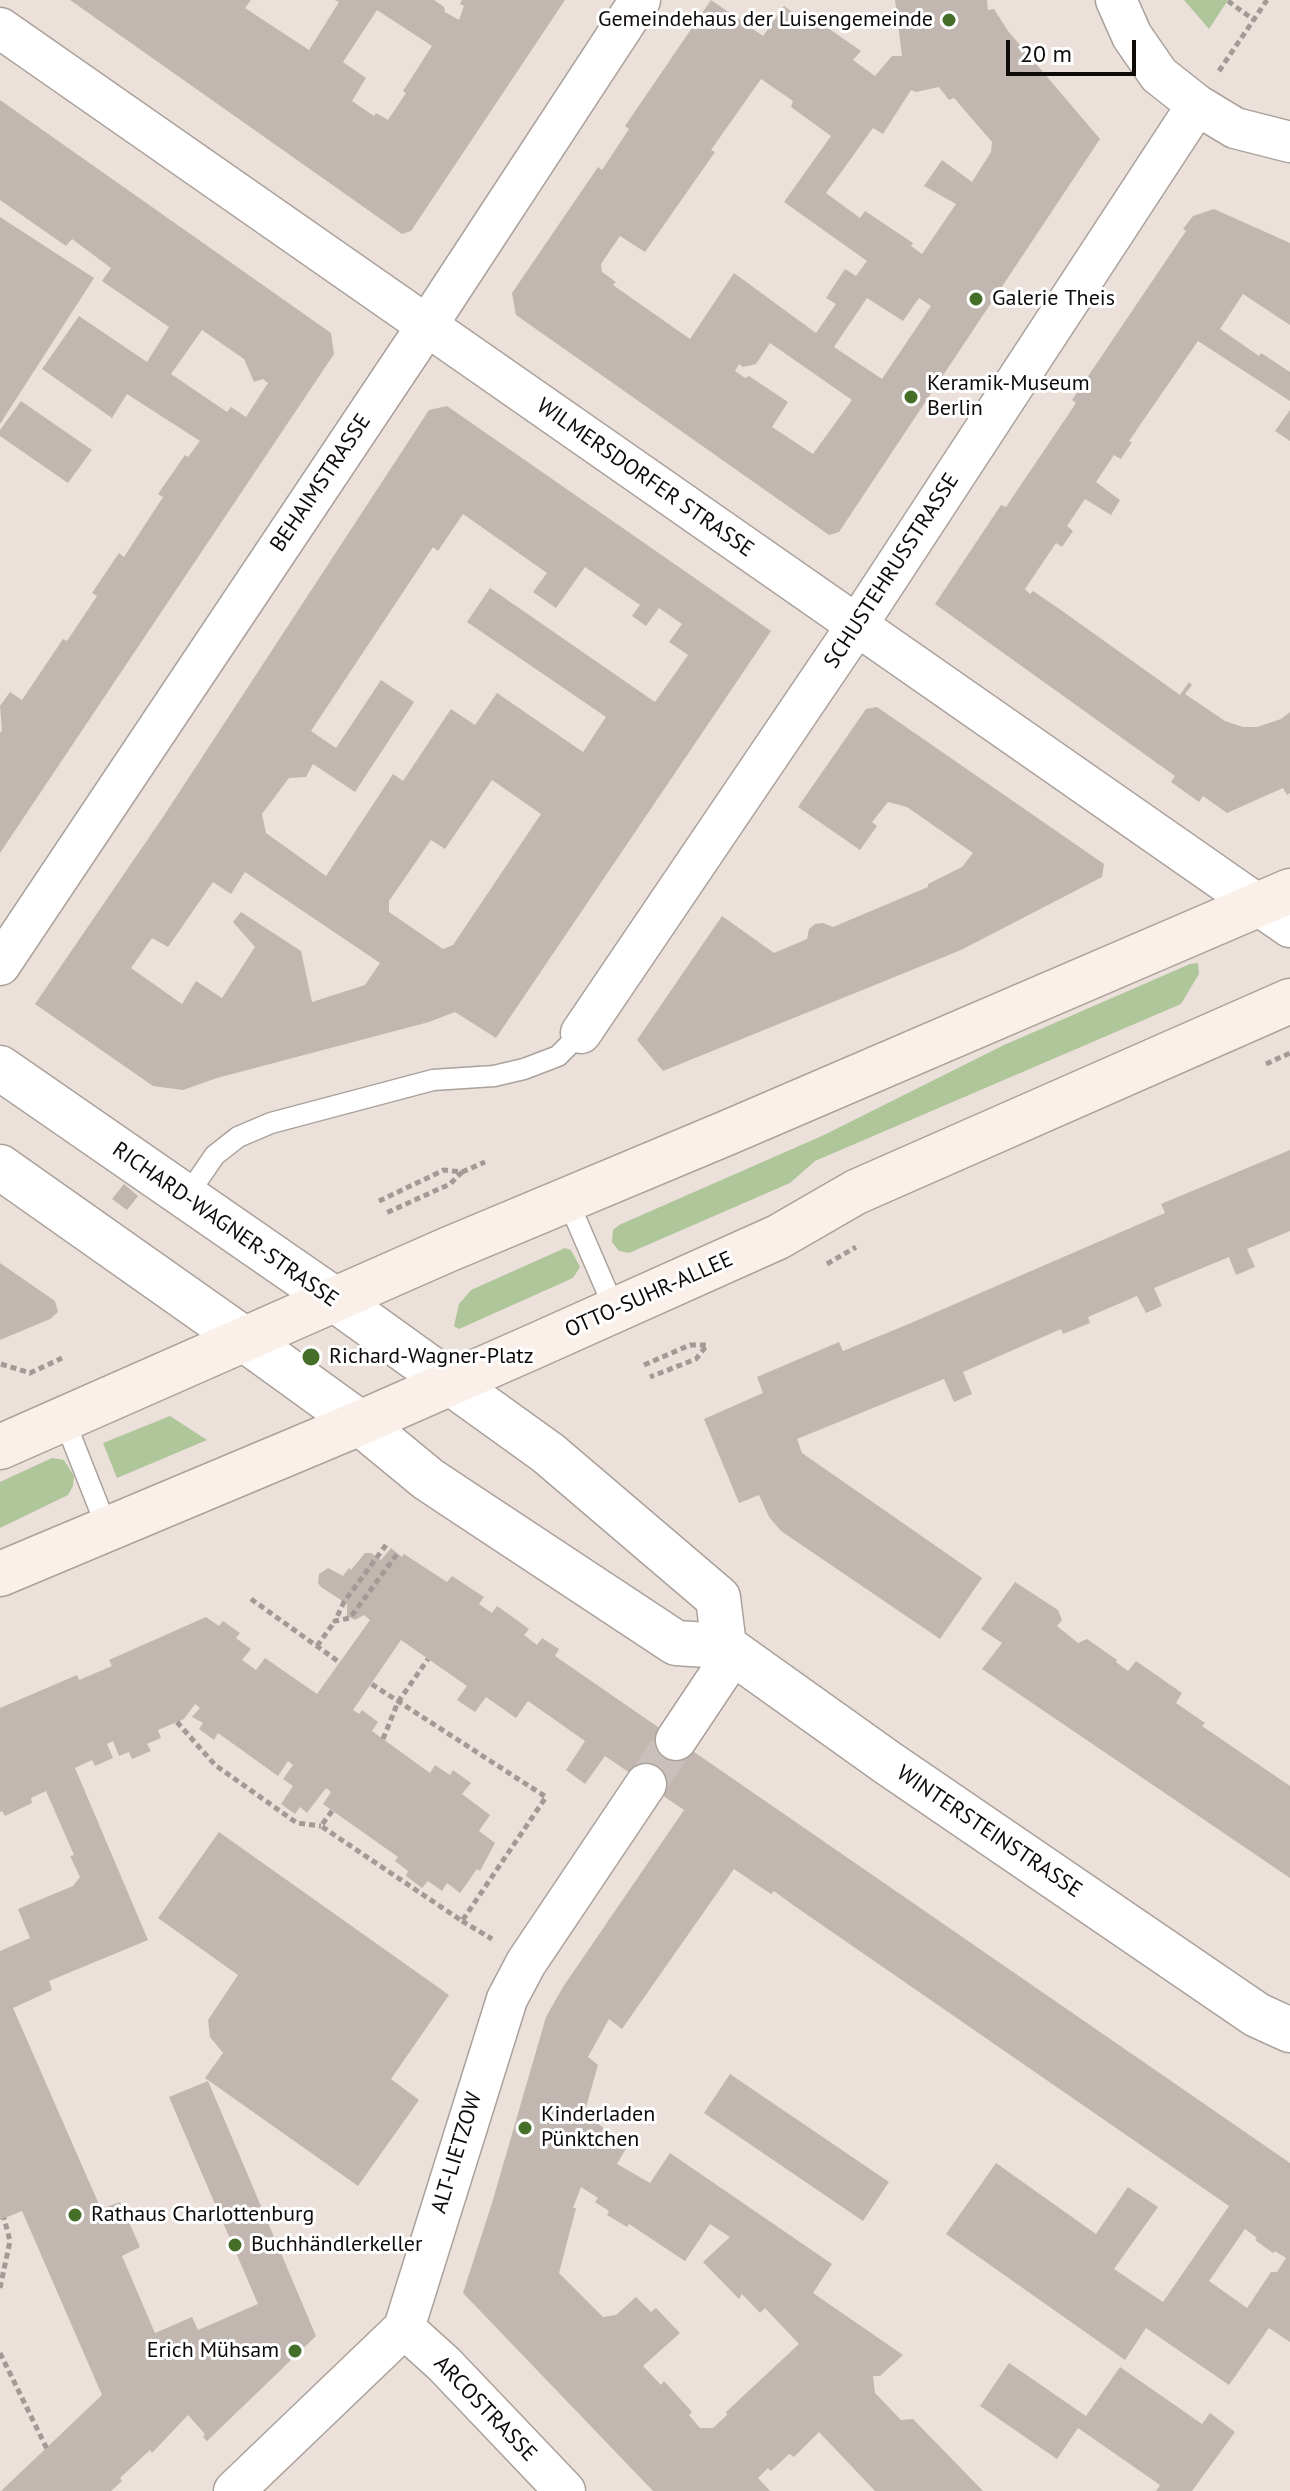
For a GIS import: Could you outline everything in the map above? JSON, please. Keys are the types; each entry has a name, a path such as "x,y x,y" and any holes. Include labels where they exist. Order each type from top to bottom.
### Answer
{"main road":[{"path":"0,1447 334,1299 1279,908"},
{"name":"OTTO-SUHR-ALLEE","path":"0,1574 360,1423 615,1310 778,1237 856,1192 1290,1001"}],"street":[{"name":"BEHAIMSTRASSE","path":"0,965 640,0"},
{"path":"1116,0 1132,36 1159,75 1197,105 1235,128 1290,142"},
{"name":"WILMERSDORFER STRASSE","path":"0,28 857,625 1279,908"},
{"name":"SCHUSTEHRUSSTRASSE","path":"581,1033 857,625 1197,105"},
{"name":"RICHARD-WAGNER-STRASSE","path":"0,1068 334,1299 449,1383"},
{"path":"0,1167 360,1423 428,1479 676,1643 729,1650"},
{"path":"449,1383 560,1462 718,1598 729,1650 676,1740"},
{"name":"WINTERSTEINSTRASSE","path":"729,1650 901,1772 1274,2022 1290,2050"},
{"name":"ALT-LIETZOW","path":"234,2491 404,2328 507,1999 526,1963 646,1784"},
{"name":"ARCOSTRASSE","path":"404,2328 444,2364 565,2491"}],"lane":[{"path":"186,1197 215,1155 238,1137 260,1128 433,1080 494,1076 524,1069 558,1056 581,1033"},
{"path":"568,1201 615,1310"},
{"path":"64,1419 107,1528"}],"path":[{"path":"1197,105 1267,0"},
{"path":"1228,1 1254,20"},
{"path":"1280,1058 1290,1053"},
{"path":"384,1214 450,1184 462,1172 485,1162"},
{"path":"379,1201 444,1170 462,1172"},
{"path":"644,1365 690,1345 707,1345 696,1359 650,1377"},
{"path":"1,1364 30,1373 62,1358"},
{"path":"317,1646 344,1602 386,1545"},
{"path":"335,1621 350,1618 397,1554"},
{"path":"251,1599 339,1662"},
{"path":"383,1739 398,1702 428,1659"},
{"path":"370,1683 546,1797 462,1921"},
{"path":"177,1722 215,1765 297,1823 321,1826 495,1940"},
{"path":"321,1826 332,1811"},
{"path":"0,2288 10,2241 4,2218"},
{"path":"0,2353 47,2449"}],"green space":[{"path":"1184,0 1228,0 1209,29"},
{"path":"1198,963 1199,974 1181,1004 815,1161 790,1183 629,1253 619,1251 612,1242 613,1230 619,1225 824,1135 1004,1045"},
{"path":"565,1248 571,1250 580,1267 573,1278 459,1329 454,1326 459,1304 471,1290"},
{"path":"170,1416 207,1440 117,1478 103,1443"},
{"path":"52,1458 64,1460 74,1476 68,1495 0,1528 0,1482"}],"building":[{"path":"70,0 251,0 245,8 309,50 339,2 335,0 434,0 444,7 445,12 459,20 464,6 460,4 462,0 565,0 411,231 402,234","holes":["377,10 432,46 388,120 376,113 374,116 352,101 366,78 343,62"]},
{"path":"711,0 763,36 784,6 801,18 805,12 861,51 853,60 875,76 892,56 902,56 895,0 987,0 988,10 994,9 1008,31 1100,139 839,532 829,535 516,315 512,293 598,167 602,170 629,129 625,126","holes":["761,79 793,101 791,107 831,136 784,202 867,261 856,276 845,269 826,298 836,304 816,333 734,273 690,339 613,285 616,282 602,272 601,264 620,236 645,252 715,152 711,150","939,87 949,100 954,98 992,142 991,152 972,182 942,160 924,186 956,204 922,254 911,246 913,243 865,211 860,218 826,193 873,128 883,134 911,90 916,92","867,298 903,321 919,298 931,306 882,379 834,347","770,343 852,400 813,454 772,427 788,402 749,376 745,378 735,371 739,364 743,367 756,364"]},
{"path":"0,100 331,333 334,354 0,853 0,706 10,692 22,700 63,639 67,641 97,596 92,593 119,553 124,557 163,497 158,494 185,455 188,457 200,441 127,394 112,418 42,369 79,316 147,362 169,327 102,281 111,268 72,239 66,246 0,200","holes":["202,330 244,359 254,382 263,379 268,383 246,417 231,407 227,412 171,374"]},
{"path":"1214,209 1290,243 1290,325 1243,294 1220,329 1259,356 1261,353 1290,372 1290,401 1198,341 1129,441 1132,442 1121,459 1114,455 1096,482 1120,500 1111,515 1085,499 1067,526 1073,531 1062,547 1056,543 1025,589 1058,608 1180,695 1189,682 1192,685 1185,694 1225,721 1243,727 1257,727 1281,719 1290,712 1290,793 1287,795 1283,788 1227,813 1203,796 1199,802 1171,782 1175,776 935,604 1001,505 1006,507 1076,403 1072,400 1186,231 1183,229 1193,216"},
{"path":"0,217 94,278 0,424"},
{"path":"21,401 92,450 68,483 0,436 0,430"},
{"path":"447,406 771,631 496,1038 455,1012 429,1022 217,1078 183,1090 153,1086 35,1004 163,817 429,410","holes":["463,514 547,573 533,592 556,608 585,567 640,605 632,616 646,626 659,608 682,624 669,642 688,655 655,702 490,588 467,622 606,717 583,752 497,693 475,725 451,709 403,781 393,774 326,876 266,833 262,814 289,778 306,777 313,764 355,792 414,702 381,680 336,748 311,731 433,547 438,551","492,780 541,814 453,945 443,949 389,912 389,901 431,840 445,849","245,872 380,963 365,985 312,1002 301,951 241,912 233,922 255,947 222,998 196,981 182,1004 131,968 152,938 168,947 213,882 231,894"]},
{"path":"1290,410 1290,441 1275,431"},
{"path":"877,707 1104,864 1102,877 961,950 663,1071 637,1040 722,916 774,953 807,939 809,929 815,924 833,927 928,887 928,884 962,867 973,853 907,807 888,802 872,822 877,826 860,850 798,807 866,709"},
{"path":"1290,1150 1290,1231 1247,1249 1255,1267 1236,1275 1229,1257 1154,1288 1162,1306 1146,1313 1137,1296 1088,1317 1090,1323 1063,1334 1061,1329 963,1372 972,1394 954,1402 944,1379 797,1439 802,1453 982,1578 940,1639 781,1531 769,1517 759,1495 739,1503 704,1419 763,1393 757,1377 839,1342 843,1351 911,1323 1165,1213 1161,1204"},
{"path":"124,1184 138,1196 127,1210 112,1199"},
{"path":"0,1263 55,1301 58,1312 50,1319 0,1340"},
{"path":"391,1548 447,1582 452,1576 484,1597 479,1604 492,1613 497,1606 514,1618 529,1629 524,1635 537,1645 542,1638 559,1649 555,1656 1290,2163 1290,2342 1269,2328 1229,2385 1146,2328 1125,2360 946,2234 996,2163 1096,2234 1128,2187 1158,2207 1114,2269 1163,2302 1229,2206 774,1891 771,1894 734,1869 622,2029 609,2019 588,2057 598,2065 584,2114 628,2145 617,2164 650,2183 670,2153 832,2264 813,2293 903,2355 880,2376 873,2376 875,2393 901,2420 913,2419 983,2491 875,2491 819,2432 794,2457 789,2454 771,2471 768,2468 758,2478 770,2491 653,2491 463,2293 546,2017 563,1987 684,1810 605,1756 585,1784 566,1770 585,1741 528,1701 516,1718 486,1697 475,1712 457,1700 467,1686 401,1640 353,1710 359,1714 362,1710 378,1722 372,1731 430,1773 435,1765 450,1775 453,1770 471,1783 462,1794 490,1815 479,1831 495,1843 480,1871 477,1869 460,1893 447,1883 442,1891 428,1881 422,1888 406,1876 408,1871 395,1861 398,1857 323,1804 331,1792 326,1788 307,1813 300,1807 295,1814 281,1804 293,1786 283,1779 293,1765 288,1761 278,1776 218,1733 214,1740 199,1729 203,1723 192,1717 200,1708 195,1704 184,1719 158,1730 161,1738 147,1744 151,1751 132,1759 129,1752 119,1756 113,1741 107,1744 113,1758 95,1766 92,1760 75,1768 148,1940 49,1981 52,1990 13,2008 101,2209 120,2202 140,2247 122,2256 155,2333 192,2317 198,2330 258,2304 169,2097 208,2081 316,2336 207,2441 203,2437 205,2434 188,2415 152,2453 150,2450 120,2478 122,2481 111,2491 1,2491 102,2395 22,2211 0,2220 0,1951 30,1938 18,1909 73,1886 80,1877 70,1856 74,1855 46,1791 31,1798 32,1803 5,1816 0,1812 0,1708 77,1675 79,1680 112,1666 109,1660 206,1617 219,1626 223,1621 240,1633 236,1638 251,1649 242,1660 256,1670 265,1658 317,1694 370,1620 364,1615 355,1620 347,1616 347,1604 321,1587 319,1574 328,1568 343,1576 365,1553 371,1553 381,1560","holes":["581,2187 598,2198 595,2202 609,2211 607,2215 627,2227 629,2224 685,2261 710,2224 730,2237 703,2262 739,2299 742,2294 760,2313 765,2308 799,2344 713,2428 700,2428 689,2415 692,2412 664,2381 661,2385 643,2366 680,2333 656,2308 651,2312 636,2297 616,2315 603,2317 559,2273 576,2208 573,2208","1245,2229 1273,2253 1275,2251 1286,2258 1277,2272 1271,2272 1247,2308 1209,2281"]},
{"path":"1015,1582 1058,1610 1062,1620 1057,1626 1078,1643 1087,1639 1128,1671 1136,1661 1182,1693 1176,1703 1205,1723 1202,1726 1290,1786 1290,1878 982,1669 1002,1643 981,1629"},
{"path":"219,1832 449,1995 391,2079 419,2100 358,2186 205,2078 223,2053 210,2037 208,2020 238,1975 158,1918"},
{"path":"730,2074 889,2182 863,2221 704,2113"},
{"path":"1009,2363 1086,2416 1120,2367 1202,2424 1210,2413 1235,2432 1192,2491 1156,2491 1160,2485 1078,2428 1057,2459 980,2406"}],"tunnel":[{"path":"646,1784 676,1740"}],"place":[{"name":"Gemeindehaus der Luisengemeinde","path":"949,20"},
{"name":"Galerie Theis","path":"976,299"},
{"name":"Keramik-Museum Berlin","path":"911,397"},
{"name":"Richard-Wagner-Platz","path":"311,1357"},
{"name":"Kinderladen Pünktchen","path":"525,2128"},
{"name":"Rathaus Charlottenburg","path":"75,2215"},
{"name":"Buchhändlerkeller","path":"235,2245"},
{"name":"Erich Mühsam","path":"295,2351"}]}
